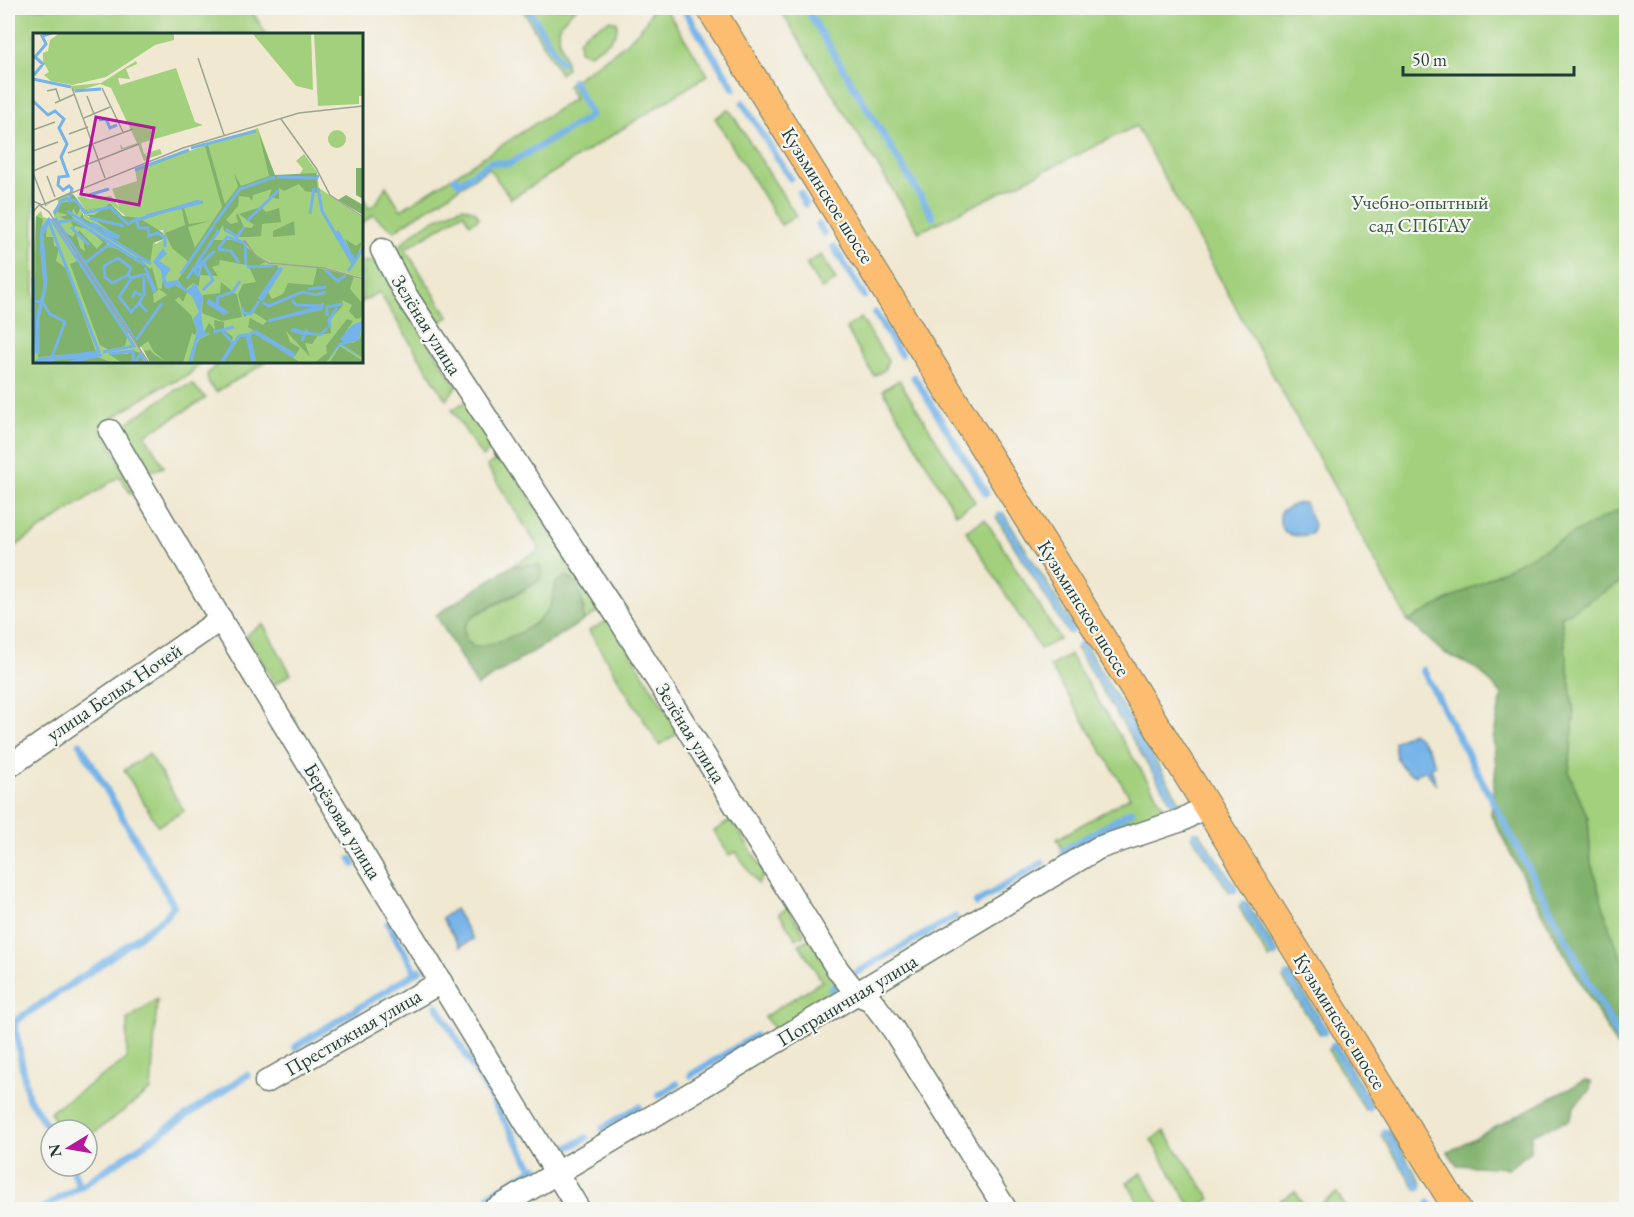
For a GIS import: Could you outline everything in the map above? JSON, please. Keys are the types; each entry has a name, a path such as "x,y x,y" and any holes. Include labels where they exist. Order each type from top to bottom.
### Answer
{"main road":[{"name":"Кузьминское шоссе","path":"710,8 1458,1209"}],"street":[{"name":"Зелёная улица","path":"382,250 405,294 616,614 838,970 857,994 871,1000 893,1029 1006,1209"},
{"name":"Берёзовая улица","path":"110,431 220,619 579,1209"},
{"name":"улица Белых Ночей","path":"8,767 220,619"},
{"name":"Пограничная улица","path":"494,1209 1098,848 1182,820 1206,806"},
{"name":"Престижная улица","path":"266,1082 441,982"}],"green space":[{"path":"8,8 250,8 265,33 33,33 33,363 201,363 187,376 159,388 100,426 136,491 131,494 120,476 8,551"},
{"path":"522,8 577,8 559,29 567,69 560,74"},
{"path":"652,8 665,8 708,75 511,199 489,168 394,231 373,215 363,222 363,198 369,208 377,202 386,186 401,210 575,98 567,85 616,51 639,30"},
{"name":"Учебно-опытный сад СПбГАУ","path":"779,8 1626,8 1626,514 1408,621 1136,126 919,232"},
{"path":"610,20 617,22 616,33 613,37 590,54 580,51 579,40 587,32"},
{"path":"729,109 796,216 781,225 715,118"},
{"path":"463,207 475,211 479,218 470,224 463,213 405,249 449,317 436,325 431,323 396,254 406,239 415,232 435,219"},
{"path":"821,255 836,280 821,289 806,264"},
{"path":"376,261 457,386 446,400 379,292 363,301 363,262"},
{"path":"861,318 888,361 884,370 874,376 846,328"},
{"path":"216,363 265,363 216,392 208,382 207,374 217,365"},
{"path":"899,380 975,502 956,514 883,390"},
{"path":"192,384 206,398 145,435 164,467 151,471 126,437 124,425 176,390"},
{"path":"467,403 493,442 490,451 482,457 452,410"},
{"path":"504,459 604,608 583,621 584,604 556,583 551,604 536,622 527,629 505,639 473,648 465,638 464,627 474,615 526,590 529,565 510,567 540,550 487,466 496,460"},
{"path":"1626,506 1626,579 1561,617 1574,715 1569,773 1588,819 1591,863 1609,927 1626,969 1626,1050 1617,1047 1540,910 1491,815 1496,765 1493,739 1502,695 1479,670 1443,652 1408,621"},
{"path":"1003,513 1075,628 1068,633 996,517"},
{"path":"985,519 1060,639 1040,649 966,531"},
{"path":"540,566 543,574 539,581 474,615 464,627 465,638 473,647 494,643 527,629 544,614 551,604 556,583 566,576 576,584 579,590 583,621 477,686 436,615 510,567"},
{"path":"1626,579 1626,969 1609,928 1591,863 1588,819 1569,773 1574,715 1561,616"},
{"path":"610,619 677,729 675,735 659,745 589,631"},
{"path":"263,624 291,674 275,684 246,635"},
{"path":"1084,643 1181,803 1174,807 1076,648"},
{"path":"1070,655 1165,809 1155,816 1127,820 1065,854 1057,839 1130,797 1050,666"},
{"path":"149,754 184,811 158,826 124,770"},
{"path":"728,822 734,823 765,873 758,884 736,852 729,855 714,831"},
{"path":"1199,832 1237,888 1230,893 1192,836"},
{"path":"1246,902 1278,953 1269,959 1239,907"},
{"path":"788,908 805,934 796,939 779,913"},
{"path":"810,938 841,989 840,996 779,1033 764,1017 822,981 799,944"},
{"path":"1291,973 1327,1030 1320,1034 1283,979"},
{"path":"157,999 151,1090 99,1129 99,1118 54,1118 50,1112 127,1059 127,1020"},
{"path":"1336,1044 1373,1105 1365,1110 1328,1050"},
{"path":"1585,1080 1591,1082 1590,1091 1575,1105 1570,1120 1532,1134 1530,1152 1509,1168 1457,1165 1448,1152"},
{"path":"1389,1130 1422,1184 1416,1189 1381,1135"},
{"path":"1164,1131 1211,1199 1192,1209 1151,1140"},
{"path":"1142,1173 1162,1209 1142,1209 1127,1182"},
{"path":"1295,1191 1306,1209 1278,1209 1282,1207 1279,1201"},
{"path":"1337,1193 1347,1209 1312,1209"}],"water":[{"path":"1298,503 1305,503 1314,525 1311,534 1292,535 1283,530 1280,519 1281,511"},
{"path":"1412,732 1432,755 1435,765 1431,768 1437,785 1425,770 1416,775 1406,771 1397,758 1394,742"},
{"path":"455,909 473,939 460,947 442,918"}],"waterway":[{"path":"534,8 529,10 561,63"},
{"path":"683,8 734,88"},
{"path":"806,8 933,217"},
{"path":"455,178 459,183 491,162 509,164 591,115 573,81"},
{"path":"743,103 790,178"},
{"path":"800,193 805,204"},
{"path":"819,225 824,233"},
{"path":"834,247 864,296"},
{"path":"875,313 901,355"},
{"path":"914,377 986,493"},
{"path":"1000,515 1071,631"},
{"path":"1080,645 1177,805"},
{"path":"1423,670 1626,1052"},
{"path":"42,1118 28,1097 14,1022 100,965 165,917 174,906 80,744"},
{"path":"1063,851 1132,811"},
{"path":"1195,834 1234,890"},
{"path":"351,859 354,864"},
{"path":"976,903 1042,863"},
{"path":"1243,905 1274,955"},
{"path":"855,973 955,917"},
{"path":"388,924 416,972"},
{"path":"295,1047 420,970"},
{"path":"1287,976 1324,1032"},
{"path":"831,989 838,985"},
{"path":"437,1006 533,1169"},
{"path":"691,1075 755,1036"},
{"path":"1333,1046 1369,1108"},
{"path":"39,1210 83,1185 247,1075"},
{"path":"659,1095 677,1084"},
{"path":"603,1128 639,1107"},
{"path":"1385,1132 1419,1187"},
{"path":"568,1148 586,1138"},
{"path":"490,1195 537,1167"},
{"path":"76,1178 79,1187"},
{"path":"1429,1203 1433,1210"}]}
